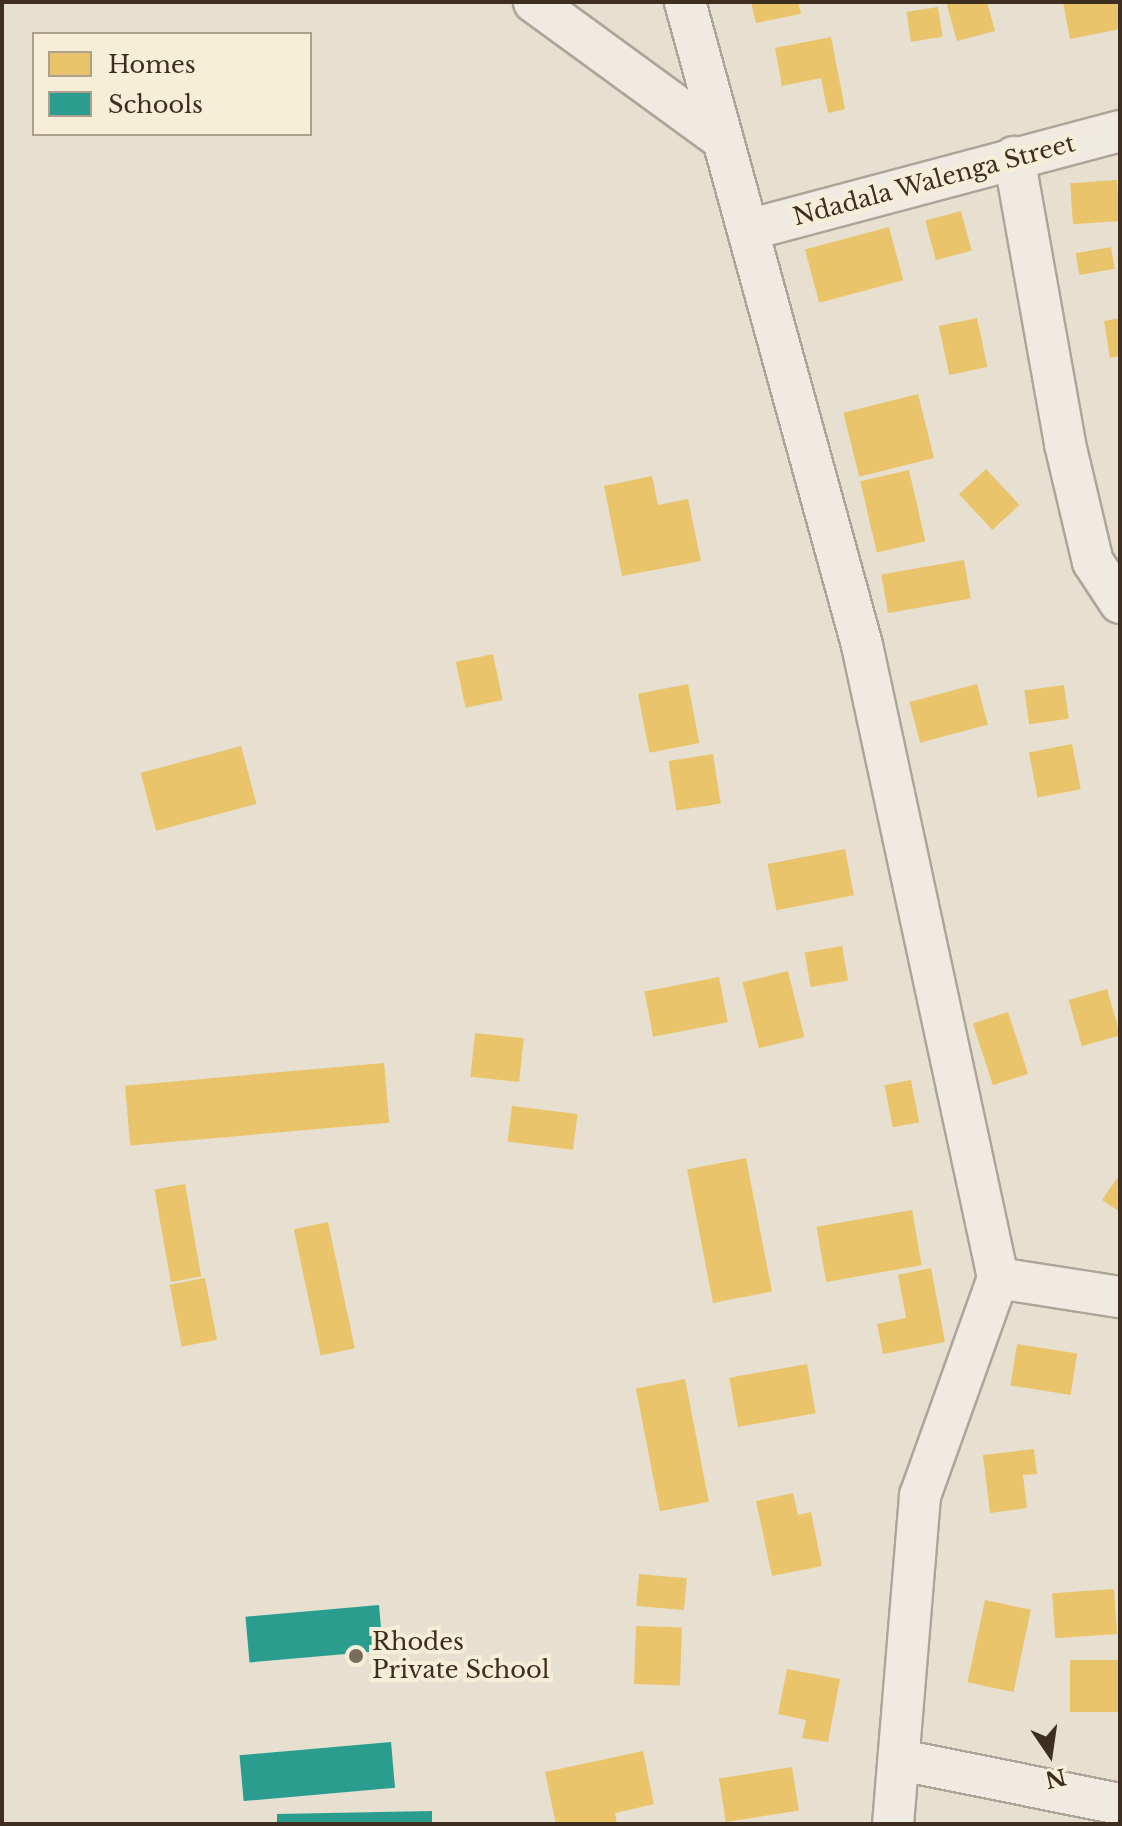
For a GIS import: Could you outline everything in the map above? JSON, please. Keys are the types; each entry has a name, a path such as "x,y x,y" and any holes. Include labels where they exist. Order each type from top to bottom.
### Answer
{"street":[{"path":"534,2 722,139"},
{"path":"685,2 862,645 998,1278 920,1496 901,1760 893,1824"},
{"name":"Ndadala Walenga Street","path":"748,230 1120,131"},
{"path":"1014,157 1065,444 1093,562 1120,603"},
{"path":"998,1278 1120,1297"},
{"path":"901,1760 1120,1804"}],"building: Homes":[{"path":"751,2 798,2 801,14 756,23"},
{"path":"946,2 987,2 995,31 957,41"},
{"path":"1063,2 1120,2 1120,29 1070,39"},
{"path":"938,7 943,37 911,42 906,12"},
{"path":"831,37 845,109 828,113 821,78 782,86 775,48"},
{"path":"1117,180 1120,221 1073,224 1070,183"},
{"path":"961,211 972,251 936,260 925,221"},
{"path":"889,227 903,280 819,303 805,250"},
{"path":"1111,247 1115,269 1079,275 1076,253"},
{"path":"977,318 987,367 949,375 939,326"},
{"path":"1120,318 1120,356 1110,358 1104,321"},
{"path":"918,394 934,458 859,477 843,413"},
{"path":"986,469 1019,505 992,530 959,494"},
{"path":"909,470 925,541 877,552 860,481"},
{"path":"652,476 658,505 688,499 701,561 622,576 604,486"},
{"path":"964,560 971,598 888,613 881,575"},
{"path":"493,654 503,700 466,708 456,662"},
{"path":"688,684 699,743 649,753 638,694"},
{"path":"977,684 988,725 920,743 909,702"},
{"path":"1064,685 1069,719 1029,724 1024,691"},
{"path":"1072,744 1081,789 1038,798 1029,752"},
{"path":"241,746 257,804 156,831 141,773"},
{"path":"713,754 721,803 676,810 669,761"},
{"path":"845,849 854,895 776,910 767,864"},
{"path":"842,946 848,980 811,987 805,953"},
{"path":"788,971 804,1037 759,1048 742,982"},
{"path":"719,977 728,1022 653,1037 644,992"},
{"path":"1107,989 1120,1035 1082,1046 1069,1000"},
{"path":"1008,1012 1028,1074 993,1085 973,1023"},
{"path":"475,1033 524,1038 519,1082 470,1077"},
{"path":"384,1063 389,1123 130,1145 125,1086"},
{"path":"911,1080 919,1122 893,1127 884,1085"},
{"path":"512,1106 578,1114 573,1150 508,1142"},
{"path":"746,1158 772,1292 713,1303 687,1169"},
{"path":"1120,1174 1120,1212 1102,1200"},
{"path":"185,1184 201,1277 171,1282 154,1189"},
{"path":"912,1210 922,1265 826,1282 816,1227"},
{"path":"328,1222 355,1348 321,1355 294,1229"},
{"path":"931,1268 945,1342 883,1354 877,1324 906,1318 898,1275"},
{"path":"205,1278 217,1340 182,1347 170,1285"},
{"path":"1017,1344 1077,1354 1071,1395 1010,1385"},
{"path":"807,1364 816,1413 738,1427 729,1378"},
{"path":"685,1379 709,1502 660,1511 636,1389"},
{"path":"1034,1449 1037,1474 1023,1475 1027,1508 990,1513 983,1455"},
{"path":"793,1493 798,1515 811,1512 822,1566 772,1576 756,1501"},
{"path":"639,1574 687,1578 684,1610 636,1606"},
{"path":"1114,1589 1117,1634 1055,1638 1052,1593"},
{"path":"985,1600 1031,1610 1014,1692 968,1682"},
{"path":"636,1626 682,1628 680,1686 634,1684"},
{"path":"1070,1660 1120,1660 1120,1712 1070,1712"},
{"path":"787,1669 840,1679 828,1742 802,1738 806,1720 778,1714"},
{"path":"643,1751 654,1804 615,1813 617,1824 556,1824 545,1772"},
{"path":"792,1767 799,1810 726,1822 719,1779"}],"building: Schools":[{"path":"379,1605 383,1651 250,1663 246,1617"},
{"path":"391,1742 395,1788 244,1801 240,1755"},
{"path":"432,1811 432,1824 277,1824 277,1814"}],"place":[{"name":"Rhodes Private School","path":"356,1656"}]}
